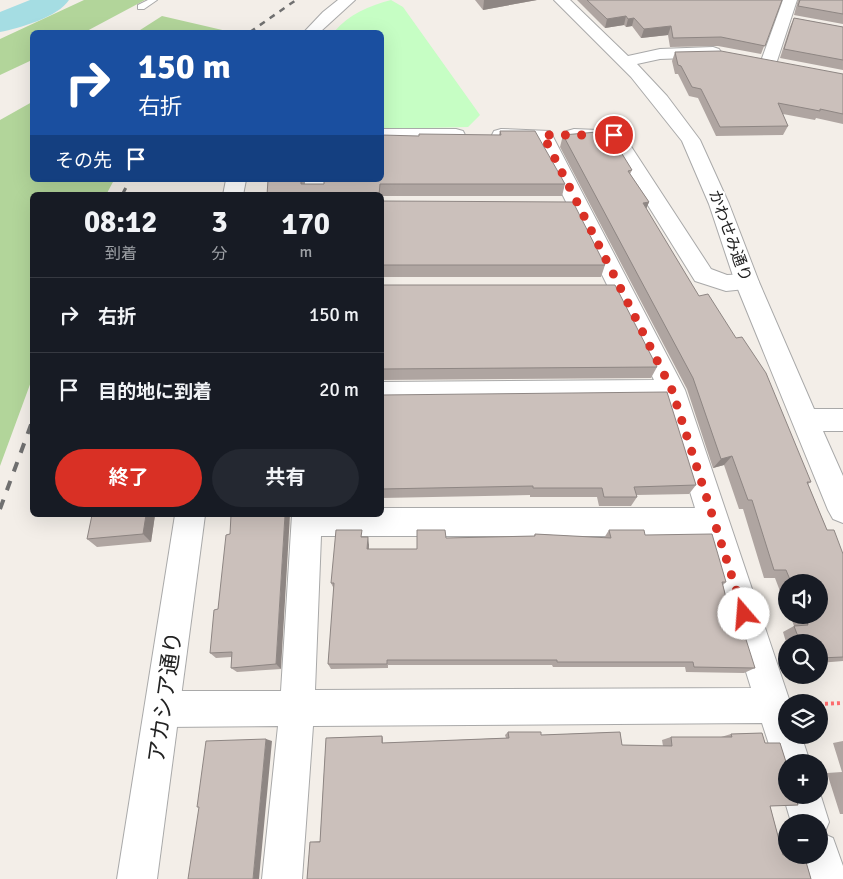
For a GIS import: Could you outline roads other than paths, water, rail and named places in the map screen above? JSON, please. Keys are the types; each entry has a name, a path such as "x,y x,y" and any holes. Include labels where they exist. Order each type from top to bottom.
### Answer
{"street":[{"path":"314,30 328,14 348,0"},
{"name":"かわせみ通り","path":"561,0 626,61 661,100 691,140 719,204 747,282 807,420 843,510"},
{"path":"769,61 790,20 790,0"},
{"path":"626,61 681,52 726,54"},
{"path":"751,58 788,65"},
{"path":"384,135 614,135 703,276 726,283 747,282"},
{"path":"543,135 566,205 608,288 672,390 713,522 789,754"},
{"path":"384,393 672,390"},
{"path":"807,420 843,420"},
{"name":"アカシア通り","path":"137,879 190,517"},
{"path":"282,879 297,708 306,518 713,522"},
{"path":"163,709 774,705"},
{"path":"823,864 827,879"}],"lane":[{"path":"141,7 152,0"}],"waterway":[{"path":"0,22 13,20 54,0"}],"railway":[{"path":"253,30 296,0"},
{"path":"124,192 129,182"},
{"path":"0,509 30,427"}]}
